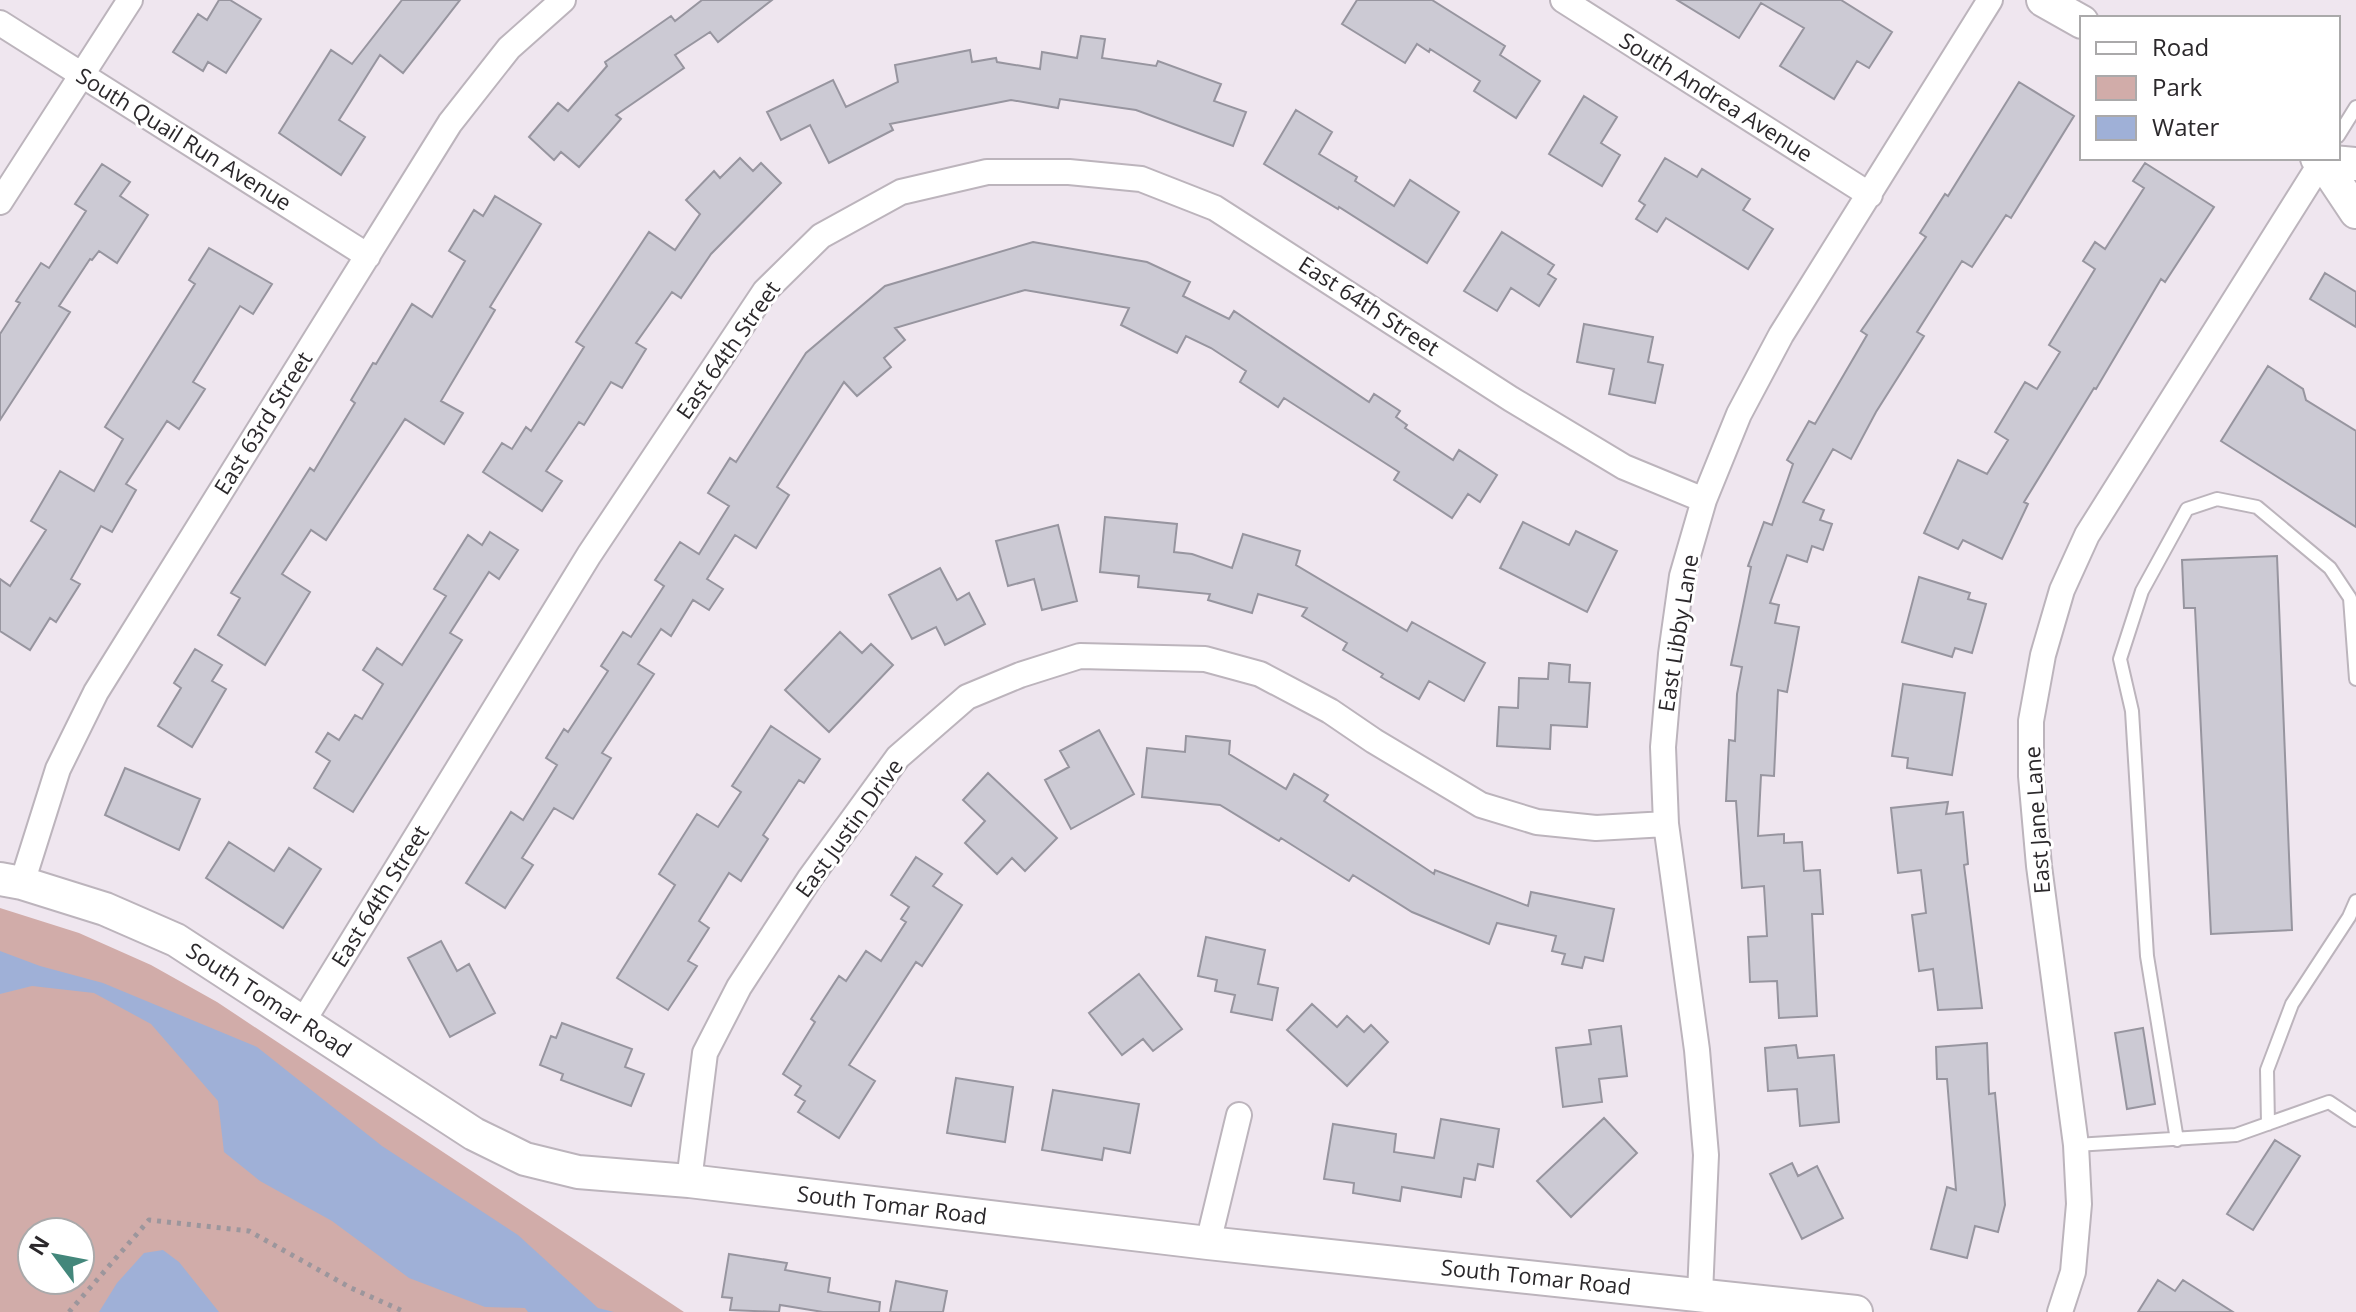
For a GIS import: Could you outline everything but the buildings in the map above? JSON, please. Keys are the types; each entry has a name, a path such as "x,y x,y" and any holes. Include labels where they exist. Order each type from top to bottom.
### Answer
{"street":[{"path":"0,202 130,0"},
{"name":"East 63rd Street","path":"11,881 58,769 96,692 450,123 509,48 563,0"},
{"name":"South Andrea Avenue","path":"1563,0 1870,195"},
{"name":"East Libby Lane","path":"1700,1294 1706,1155 1697,1050 1666,824 1663,747 1682,576 1704,500 1739,414 1781,335 1990,0"},
{"path":"2043,0 2080,21"},
{"name":"South Quail Run Avenue","path":"0,23 368,256"},
{"name":"East Jane Lane","path":"2060,1312 2073,1272 2079,1204 2076,1145 2039,866 2031,776 2031,721 2043,655 2062,590 2087,535 2321,160"},
{"path":"2329,160 2356,212"},
{"name":"East 64th Street","path":"302,1023 589,555 765,291 821,236 901,192 987,172 1069,172 1141,179 1215,208 1511,399 1612,460 1704,500"},
{"name":"East Justin Drive","path":"689,1181 705,1053 739,987 810,878 898,757 967,697 1020,675 1080,656 1205,659 1260,674 1330,711 1481,805 1537,822 1596,828 1666,824"},
{"name":"South Tomar Road","path":"11,881 105,909 176,940 474,1134 525,1159 578,1172 689,1181 1208,1243 1856,1312"},
{"path":"1208,1243 1239,1115"}],"lane":[{"path":"2340,131 2356,107"},
{"path":"2177,1140 2147,956 2132,711 2120,659 2142,591 2187,509 2217,499 2257,507 2330,568 2350,598 2356,679"},
{"path":"2268,1124 2267,1070 2292,1004 2349,917 2356,901"},
{"path":"2076,1145 2236,1135 2329,1102 2356,1120"}],"path":[{"path":"69,1312 149,1220 249,1231 351,1288 405,1312"}],"green space":[{"path":"0,908 79,933 151,965 217,1002 684,1312 0,1312"}],"water":[{"path":"0,951 40,966 103,983 257,1047 382,1146 518,1235 598,1308 614,1312 528,1312 525,1308 485,1307 409,1278 332,1221 260,1181 224,1152 218,1101 151,1024 94,993 32,986 0,994"},
{"path":"163,1250 179,1262 219,1312 99,1312 117,1283 144,1253"}]}
